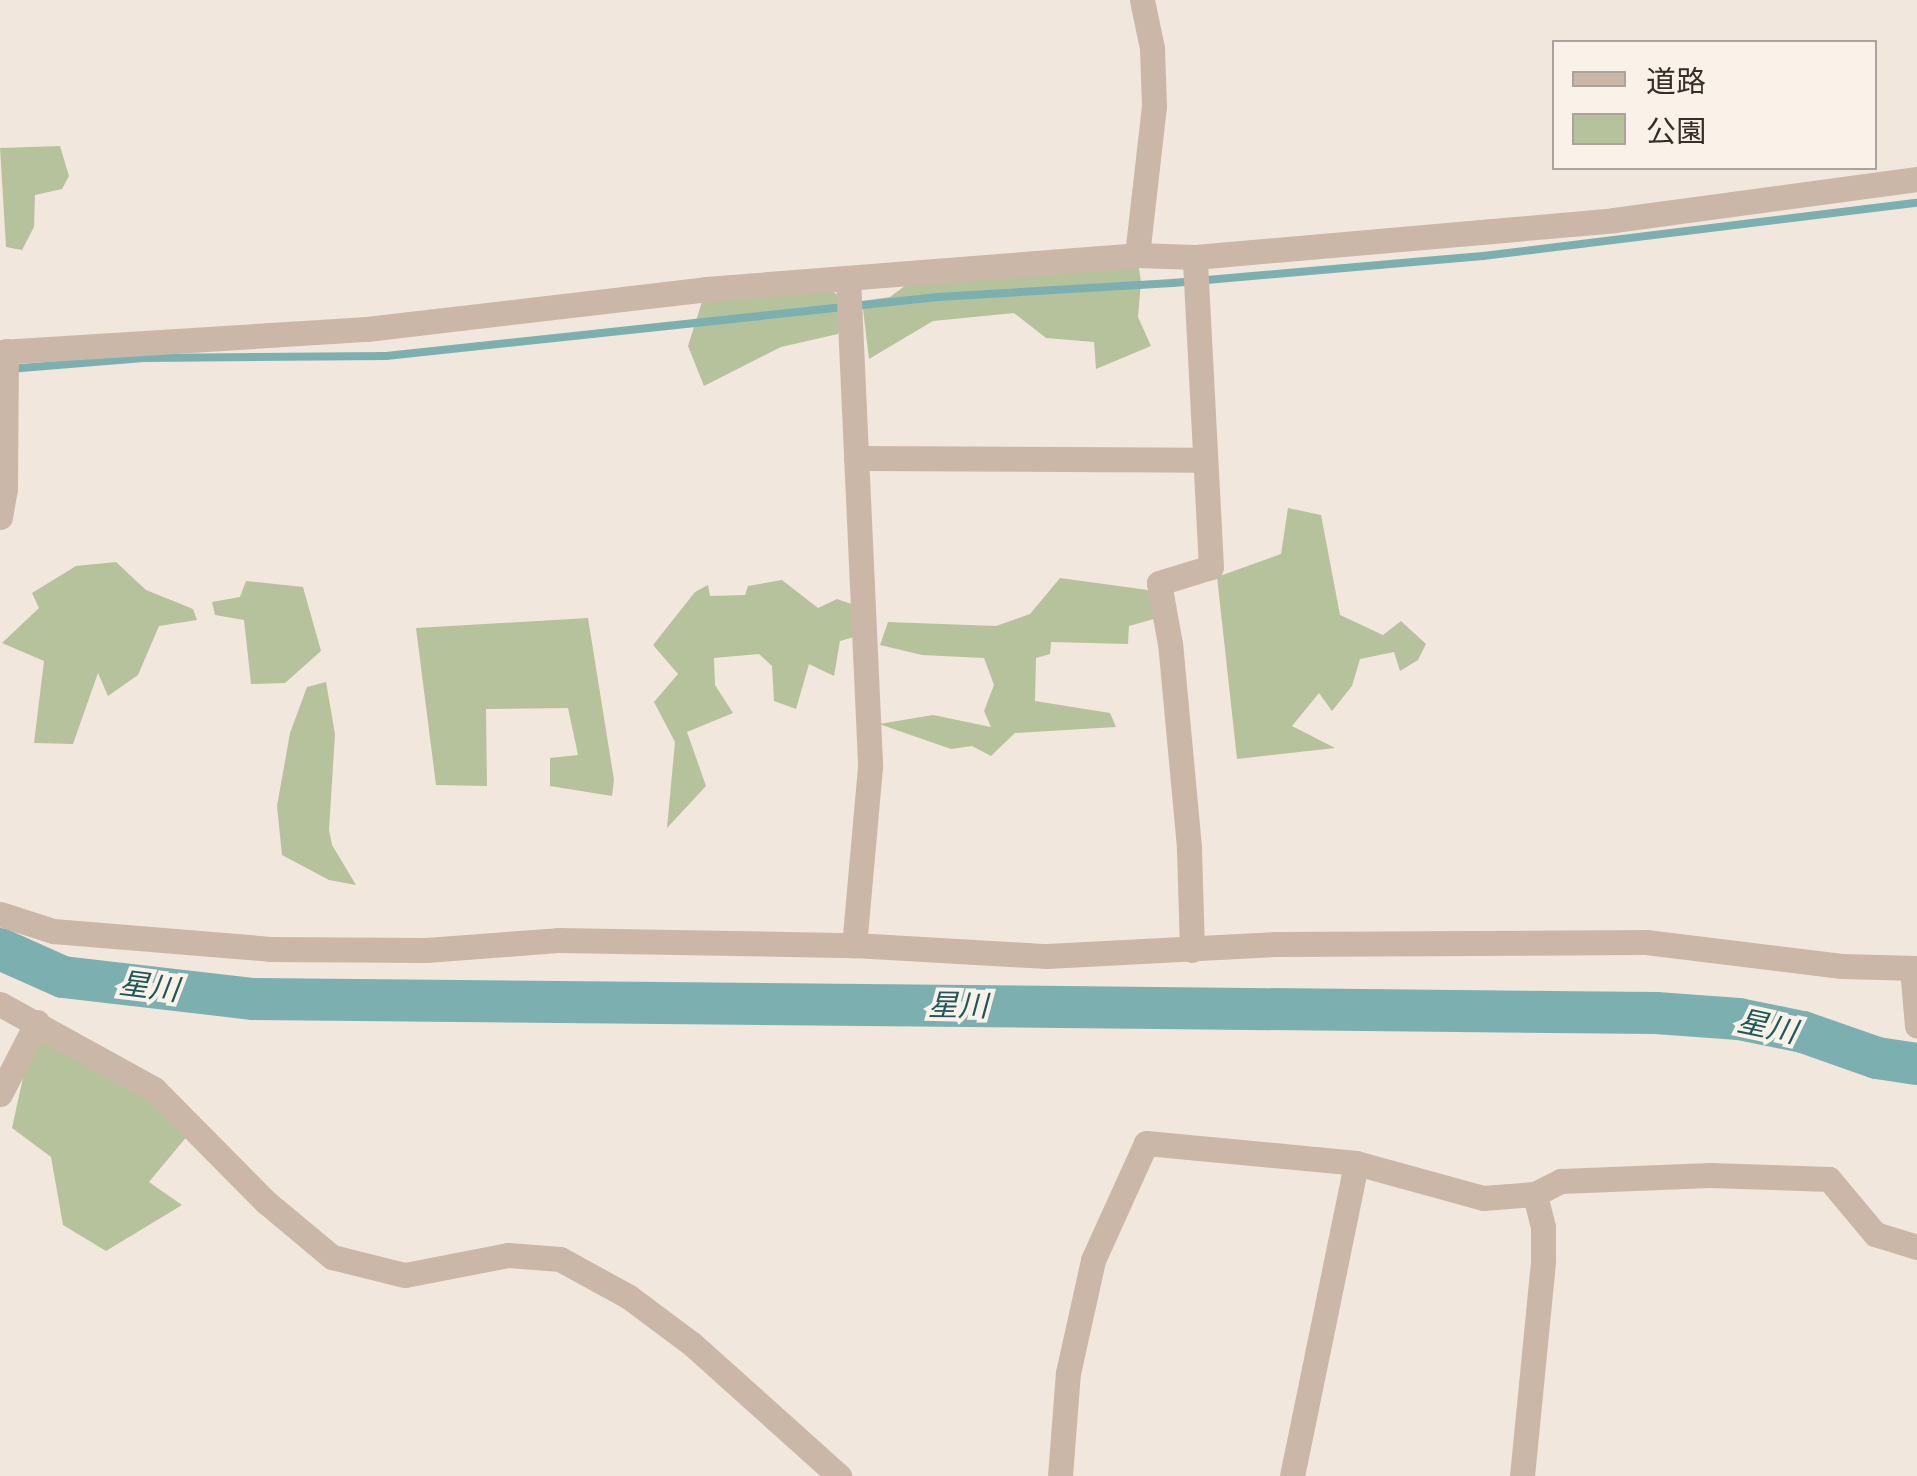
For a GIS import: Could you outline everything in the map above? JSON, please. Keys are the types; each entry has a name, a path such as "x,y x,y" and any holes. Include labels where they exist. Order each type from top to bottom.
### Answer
{"street":[{"path":"1137,255 1154,106 1152,48 1142,0"},
{"path":"0,517 5,489 3,351 367,329 848,278 1137,255 1195,257 1614,220 1917,179"},
{"path":"1192,950 1186,810 1170,644 1159,583 1211,567 1195,257"},
{"path":"848,278 870,767 854,945"},
{"path":"856,458 1204,460"},
{"path":"0,914 53,931 270,948 426,950 558,940 854,945 1047,956 1276,944 1646,942 1914,973 1917,1026"},
{"path":"0,1004 154,1089 266,1202 332,1257 405,1275 508,1254 560,1259 629,1298 692,1344 840,1476"},
{"path":"0,1094 37,1022"},
{"path":"1060,1476 1068,1372 1094,1260 1146,1143 1356,1163 1483,1198 1534,1194 1561,1181 1710,1175 1829,1179 1875,1234 1917,1247"},
{"path":"1292,1476 1356,1163"},
{"path":"1522,1476 1543,1260 1543,1228 1534,1194"}],"green space":[{"path":"60,146 69,176 62,189 35,195 34,227 22,250 6,247 0,148"},
{"path":"1137,255 1141,282 1138,317 1151,346 1096,369 1094,342 1046,338 1014,313 933,321 869,359 862,301 890,297 914,279"},
{"path":"819,280 845,301 838,334 781,347 704,386 688,346 706,289"},
{"path":"1288,508 1321,515 1340,615 1383,635 1401,621 1426,644 1418,660 1400,671 1394,652 1360,659 1352,686 1332,711 1319,693 1292,726 1335,748 1237,759 1217,577 1281,554"},
{"path":"116,562 146,590 193,609 197,620 159,626 138,675 108,696 98,673 73,744 34,743 44,661 2,643 39,608 32,593 76,566"},
{"path":"1060,578 1155,591 1154,619 1129,626 1128,644 1051,642 1050,654 1036,658 1035,701 1110,713 1116,727 1015,733 991,756 972,746 951,749 879,724 933,715 991,727 984,711 994,685 984,658 922,655 880,645 888,622 996,626 1030,614"},
{"path":"782,580 818,608 837,599 875,612 864,634 840,641 834,676 809,664 796,709 774,701 772,666 759,654 714,658 715,685 733,713 687,732 706,786 667,828 675,742 654,702 678,674 653,645 695,592 708,585 710,596 745,595 748,586"},
{"path":"246,581 303,587 321,651 285,683 251,684 244,620 215,615 212,602 240,597"},
{"path":"588,618 614,780 612,796 550,786 550,758 578,755 568,708 486,709 487,786 436,785 416,628"},
{"path":"326,682 335,734 329,830 332,845 356,885 329,880 282,855 277,806 290,733 307,687"},
{"path":"33,1032 83,1049 193,1129 149,1182 182,1205 106,1251 63,1225 51,1157 12,1128"}],"waterway":[{"path":"9,369 144,358 386,356 938,297 1173,283 1483,256 1917,203"},
{"name":"星川","path":"0,949 63,977 254,999 1656,1013 1739,1019 1803,1032 1877,1058 1917,1064"}]}
